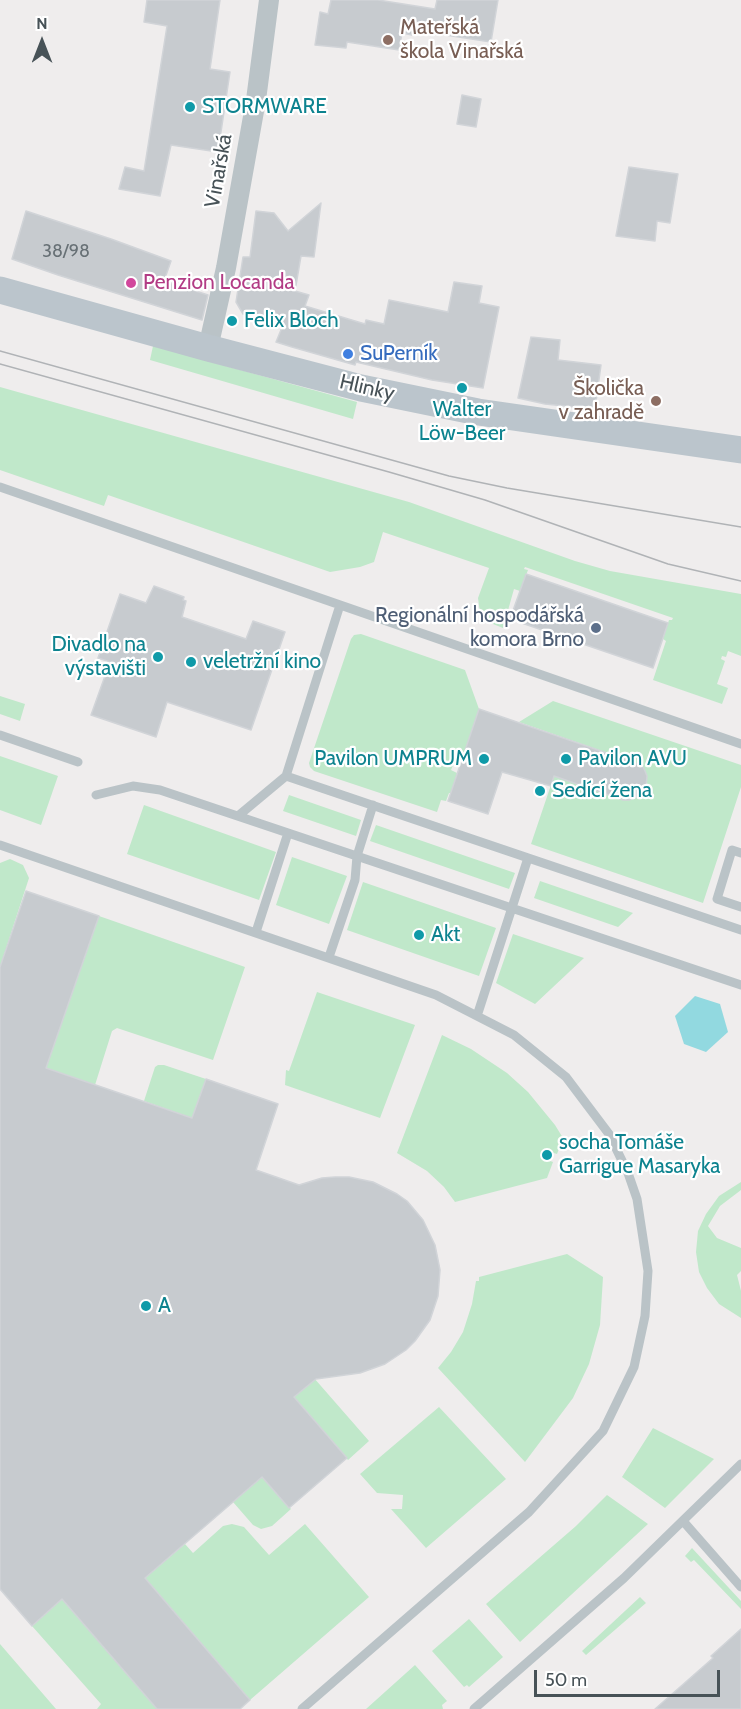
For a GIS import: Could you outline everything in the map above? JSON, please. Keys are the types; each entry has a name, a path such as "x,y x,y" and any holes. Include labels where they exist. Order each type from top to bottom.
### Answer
{"street":[{"name":"Vinařská","path":"208,348 226,268 256,100 268,0"},
{"name":"Hlinky","path":"0,290 361,388 478,412 741,450"}],"lane":[{"path":"0,487 741,744"},
{"path":"238,816 286,776 340,605"},
{"path":"0,735 78,762"},
{"path":"286,776 741,930"},
{"path":"96,795 133,786 160,790 741,985"},
{"path":"329,957 355,880 357,856 373,806"},
{"path":"256,932 288,833"},
{"path":"0,845 436,994 514,1035 566,1077 609,1134 628,1173 637,1199 648,1272 645,1316 633,1367 603,1431 529,1512 302,1709"},
{"path":"741,853 732,850 717,899 741,907"},
{"path":"477,1016 528,858"},
{"path":"474,1709 624,1578 741,1464"},
{"path":"683,1521 741,1587"}],"green space":[{"path":"153,346 357,402 353,419 150,360"},
{"path":"0,387 409,502 575,561 610,571 741,594 741,656 728,651 726,657 722,656 721,659 725,661 717,684 728,688 722,704 653,680 666,641 663,639 669,620 673,618 525,567 524,569 528,570 520,591 514,589 503,628 488,622 480,613 478,598 489,568 383,532 374,562 330,572 108,495 104,506 0,470"},
{"path":"361,634 465,670 479,709 462,761 456,758 451,770 457,773 451,793 446,801 441,800 437,812 314,771 310,767 309,763 351,639 354,635"},
{"path":"0,696 25,704 20,721 0,714"},
{"path":"553,701 741,765 741,787 703,903 531,844 554,776 623,800 640,796 646,787 647,776 639,764 519,722"},
{"path":"0,756 58,776 41,825 0,810"},
{"path":"289,795 361,820 356,836 283,811"},
{"path":"144,805 276,852 259,900 127,854"},
{"path":"376,825 515,873 509,889 370,841"},
{"path":"292,857 347,876 329,924 276,905"},
{"path":"10,859 23,865 29,878 0,967 0,863"},
{"path":"540,881 633,913 618,927 534,898"},
{"path":"363,882 496,928 479,976 347,930"},
{"path":"99,916 245,967 213,1060 117,1028 112,1031 95,1085 46,1068"},
{"path":"513,934 584,958 535,1004 496,983"},
{"path":"317,992 415,1025 380,1118 285,1085 286,1070 289,1071"},
{"path":"442,1035 471,1049 507,1073 528,1092 555,1125 563,1138 557,1154 544,1150 541,1158 553,1162 547,1178 455,1202 444,1187 427,1171 397,1153"},
{"path":"158,1065 206,1079 192,1118 144,1101 155,1067"},
{"path":"741,1182 741,1190 720,1206 708,1226 717,1238 741,1248 741,1271 737,1275 741,1291 741,1318 719,1304 707,1288 699,1272 696,1252 698,1231 706,1214 719,1196"},
{"path":"567,1254 603,1277 600,1325 589,1364 573,1398 525,1462 438,1368 463,1332 479,1277"},
{"path":"314,1378 369,1441 348,1460 294,1397"},
{"path":"439,1407 506,1479 426,1548 391,1509 402,1509 403,1495 377,1493 360,1474"},
{"path":"653,1428 714,1459 665,1508 622,1477"},
{"path":"262,1477 291,1509 272,1526 261,1529 253,1525 233,1502"},
{"path":"607,1495 648,1524 520,1642 486,1604 576,1526"},
{"path":"232,1524 244,1527 269,1555 305,1524 369,1597 250,1700 145,1578 185,1544 193,1553 223,1526"},
{"path":"692,1548 741,1601 741,1609 694,1560 691,1562 685,1556"},
{"path":"640,1597 646,1603 586,1655 582,1651"},
{"path":"62,1599 157,1709 97,1709 101,1704 32,1626"},
{"path":"469,1619 503,1657 469,1687 467,1685 464,1687 432,1651"},
{"path":"0,1644 56,1709 0,1709"},
{"path":"415,1665 447,1701 442,1705 443,1709 366,1709"}],"water":[{"path":"695,996 720,1004 728,1032 706,1052 684,1044 675,1016"}],"building":[{"path":"147,0 220,0 210,69 230,72 218,152 171,145 160,196 119,189 125,167 144,171 167,26 144,22"},
{"path":"331,0 378,0 435,9 437,0 498,0 491,42 413,30 412,35 402,33 399,50 347,42 346,48 315,45 320,12 328,14"},
{"path":"462,95 481,99 476,127 457,124"},
{"path":"629,167 678,174 670,223 657,221 655,241 616,236"},
{"path":"321,203 314,257 301,256 295,291 309,295 305,306 365,324 366,320 384,324 389,300 448,312 454,282 482,286 479,303 499,307 483,388 432,380 356,362 355,365 292,347 276,342 283,325 243,314 236,302 243,257 250,257 256,211 274,213 288,231"},
{"path":"26,211 171,261 164,281 208,295 202,320 12,259"},
{"path":"531,337 560,340 558,360 601,365 595,409 545,404 518,398"},
{"path":"526,574 668,623 653,668 510,619"},
{"name":"veletržní kino","path":"154,586 184,597 183,600 186,601 182,617 246,639 253,621 285,632 251,730 167,702 156,737 91,715 110,662 98,658 120,594 146,603"},
{"path":"479,709 633,762 643,767 647,776 646,787 640,796 623,800 554,776 551,786 502,772 488,814 448,801"},
{"name":"A","path":"26,891 99,916 46,1068 192,1118 206,1079 278,1104 256,1170 299,1185 322,1178 335,1177 349,1177 373,1182 407,1201 423,1220 435,1245 440,1270 438,1296 430,1320 415,1341 385,1364 360,1373 316,1379 294,1397 347,1458 289,1508 262,1477 145,1578 250,1700 240,1709 157,1709 62,1599 32,1626 0,1589 0,967"},
{"path":"741,1629 741,1709 655,1709 713,1658 711,1656"}],"tram line":[{"path":"0,351 449,476 507,488 741,527"},
{"path":"0,364 485,500 668,564 741,581"}],"place":[{"name":"Mateřská škola Vinařská","path":"388,40"},
{"name":"STORMWARE","path":"190,107"},
{"name":"Penzion Locanda","path":"131,283"},
{"name":"Felix Bloch","path":"232,321"},
{"name":"SuPerník","path":"348,354"},
{"name":"Walter Löw-Beer","path":"462,388"},
{"name":"Školička v zahradě","path":"656,401"},
{"name":"Regionální hospodářská komora Brno","path":"596,628"},
{"name":"Divadlo na výstavišti","path":"158,657"},
{"name":"veletržní kino","path":"191,662"},
{"name":"Pavilon UMPRUM","path":"484,759"},
{"name":"Pavilon AVU","path":"566,759"},
{"name":"Sedící žena","path":"540,791"},
{"name":"Akt","path":"419,935"},
{"name":"socha Tomáše Garrigue Masaryka","path":"547,1155"},
{"name":"A","path":"146,1306"}]}
